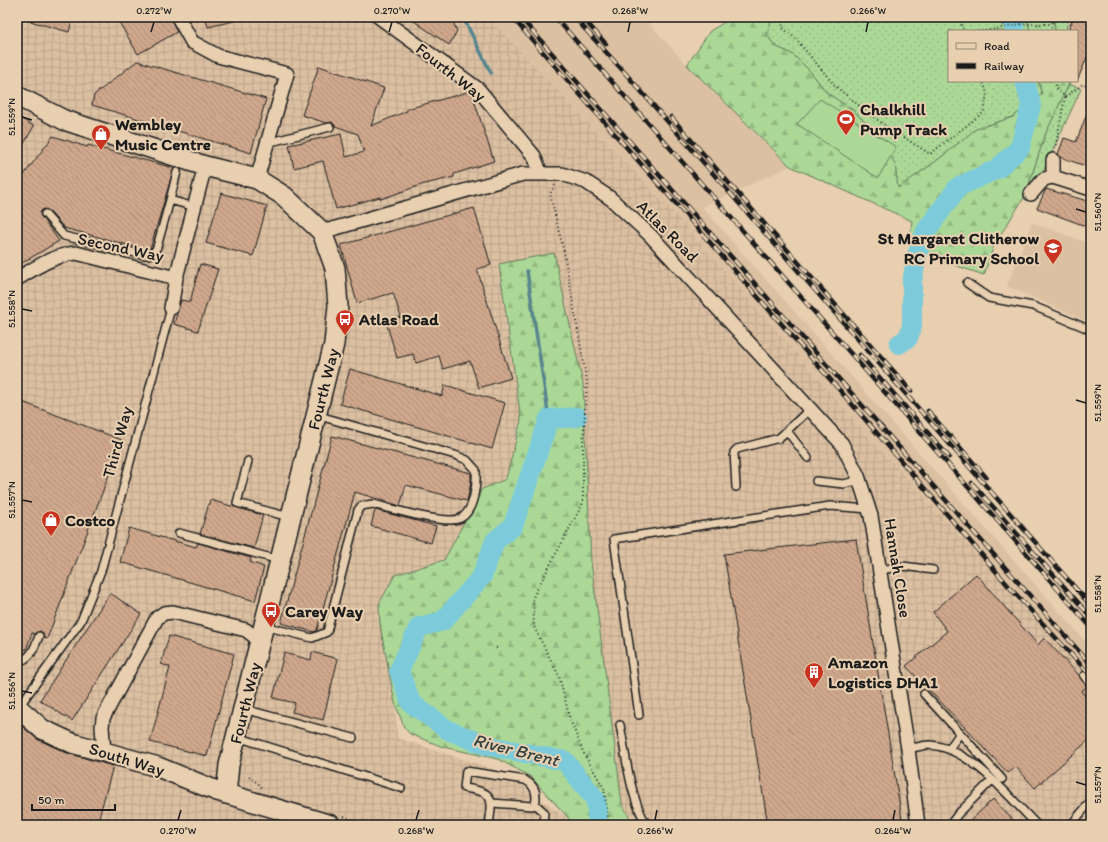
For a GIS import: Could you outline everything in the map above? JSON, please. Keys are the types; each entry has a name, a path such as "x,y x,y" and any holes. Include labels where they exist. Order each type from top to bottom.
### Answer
{"main road":[{"name":"Fourth Way","path":"17,96 64,120 205,166 257,179 284,196 322,232 335,268 338,306 334,344 244,709 222,792"},
{"name":"South Way","path":"17,708 42,729 72,743 158,766 222,792 331,825"}],"street":[{"path":"178,17 192,42 218,56 287,74 257,179"},
{"name":"Fourth Way","path":"379,17 478,89 534,156 541,174"},
{"path":"1053,160 1053,177"},
{"name":"Third Way","path":"171,308 176,278 205,166"},
{"name":"Atlas Road","path":"322,232 523,174 555,174 586,182 610,198 652,236 758,353"},
{"path":"1031,194 1044,179 1053,177 1091,189"},
{"name":"Second Way","path":"17,280 33,269 62,254 73,254 176,278"},
{"name":"Hannah Close","path":"758,353 842,444 859,480 869,509 881,570 918,825"},
{"path":"104,752 102,727 103,718 157,618 164,613 172,612 262,633"}],"lane":[{"path":"267,143 330,127"},
{"path":"45,214 64,236 144,255 150,255 155,252 157,247 177,172"},
{"path":"170,200 195,207"},
{"path":"73,254 76,239"},
{"path":"967,283 990,298 1034,306 1091,330"},
{"name":"Third Way","path":"17,708 81,621 101,571 171,308"},
{"path":"736,487 734,452 737,449 770,441 787,431 810,409"},
{"path":"262,633 312,638 327,632 358,510 361,506 373,504 441,520 460,519 469,511 475,485 476,470 467,460 455,455 316,415"},
{"path":"787,431 808,458"},
{"path":"248,461 237,503 291,518"},
{"path":"816,482 844,484 859,480"},
{"path":"639,715 614,539 830,506 869,509"},
{"path":"179,533 280,560"},
{"path":"881,570 903,566 933,570"},
{"path":"17,662 26,660 30,656 39,636"},
{"path":"1084,676 1091,684"},
{"path":"924,694 1002,779"},
{"path":"244,709 353,738"},
{"path":"620,724 640,815 647,825"},
{"path":"949,749 960,733"},
{"path":"237,737 401,788"},
{"path":"908,749 929,745 949,749 982,769 1037,825"},
{"path":"489,825 492,803 488,794 464,788 466,771 525,780 534,788 536,793 535,804"},
{"path":"950,825 958,814 992,780"},
{"path":"1071,825 1091,801"},
{"path":"492,803 526,806 535,804"},
{"path":"535,804 544,812 544,825"}],"path":[{"path":"785,17 782,27 796,39 836,87 880,122 930,154 984,112 987,93 983,82"},
{"path":"958,17 964,30"},
{"path":"1001,17 1004,27"},
{"path":"1052,30 1051,24 1053,17"},
{"path":"990,30 1023,24 1051,24"},
{"path":"1054,82 1057,89 1065,97"},
{"path":"1053,160 1065,97 1082,84 1091,87"},
{"path":"555,174 555,185 550,194 564,252 587,382 583,443 583,503 533,597 534,627 559,676 570,719 583,752 604,788 609,825"},
{"path":"496,648 502,646"},
{"path":"249,776 255,781"}],"shaded area":[{"path":"17,17 488,17 679,218 872,440 1091,678 1091,825 633,825 622,803 591,562 583,384 554,253 499,264 521,420 506,479 482,489 444,560 395,575 395,703 397,738 503,772 571,821 571,825 17,825"},
{"path":"488,17 643,17 687,65 790,166 702,207 1091,648 1091,678 872,440 679,218"},
{"name":"St Margaret Clitherow RC Primary School","path":"1032,223 1091,244 1091,323 1007,286"}],"green space":[{"path":"733,17 772,17 767,35 775,46 792,54 810,71 827,93 853,110 882,140 895,164 898,188 935,162 976,129 1013,117 1042,94 1038,82 1066,82 1069,84 1045,135 1025,196 994,245 984,275 942,261 909,242 912,221 790,166 687,65 710,31"},
{"path":"772,17 1027,17 1030,30 948,30 948,82 1038,82 1042,94 1013,117 976,129 935,162 898,188 886,144 853,110 827,93 810,71 792,54 775,46 767,35"},
{"path":"1027,17 1053,17 1055,30 1030,30"},
{"path":"1054,17 1069,17 1066,30 1055,30"},
{"path":"1069,84 1081,89 1035,189 1025,196 1045,135"},
{"name":"Chalkhill Pump Track","path":"820,99 896,147 878,178 797,124"},
{"path":"554,253 583,384 591,562 622,803 633,825 571,825 571,821 531,777 498,759 443,747 410,734 404,727 395,703 380,625 379,604 395,575 444,560 482,489 506,479 521,420 499,264"}],"building":[{"path":"26,17 73,17 69,32 26,20"},
{"path":"116,17 170,17 177,32 138,54"},
{"path":"205,17 233,17 234,21 208,27"},
{"path":"408,17 451,17 457,31 449,45"},
{"path":"1084,17 1091,17 1091,54 1089,53 1078,79 1078,30 1068,30 1073,18 1083,19"},
{"path":"137,61 266,99 251,153 92,105 94,95"},
{"path":"319,66 384,88 371,126 407,111 407,109 468,92 472,94 494,161 454,174 454,177 421,185 381,199 380,197 336,209 323,161 294,168 289,145 341,134 346,157 364,152 358,134 335,126 332,122 326,123 302,115"},
{"path":"1090,106 1091,168 1060,157 1058,154 1064,138 1076,142"},
{"path":"17,116 34,126 17,156"},
{"path":"53,136 87,147 88,145 174,168 150,249 147,250 64,228 49,211 44,209 40,212 40,215 59,241 17,266 17,184"},
{"path":"1046,189 1091,202 1091,218 1088,227 1037,208"},
{"path":"221,193 267,206 253,256 206,243"},
{"path":"474,208 491,265 477,269 511,378 479,388 470,361 443,369 439,356 416,363 413,354 397,358 386,322 401,317 393,293 357,303 341,245"},
{"path":"200,264 218,269 198,331 174,324 181,300 190,302"},
{"path":"350,369 442,396 445,385 505,403 492,449 340,404"},
{"name":"Costco","path":"17,400 122,440 47,639 44,638 43,633 40,631 34,634 32,633 26,650 17,647"},
{"path":"332,436 471,473 471,482 467,501 406,485 400,506 355,492 317,630 314,632 281,623"},
{"path":"210,500 263,515 254,548 200,534"},
{"path":"375,510 436,526 431,543 371,526"},
{"path":"129,528 196,547 198,543 251,558 250,562 264,567 255,601 120,562"},
{"name":"Amazon Logistics DHA1","path":"856,539 903,825 768,825 724,554"},
{"path":"976,574 1038,645 1044,638 1079,675 1087,687 1081,691 1091,704 1091,738 1035,788 1016,767 1008,773 906,666 947,631 933,612"},
{"path":"110,593 141,614 72,721 40,700"},
{"path":"169,636 234,654 207,756 150,742 170,667 161,664"},
{"path":"312,652 338,659 323,720 292,712 295,703 273,698 284,653 311,660"},
{"path":"17,722 37,739 67,753 113,766 97,825 17,825"},
{"path":"993,799 1018,825 966,825"}],"waterway":[{"path":"463,17 491,73"},
{"name":"River Brent","path":"1012,17 1015,30"},
{"name":"River Brent","path":"899,344 908,338 912,326 912,282 917,255 926,231 958,187 997,169 1020,148 1031,105 1025,82"},
{"path":"527,271 549,419"},
{"name":"River Brent","path":"577,417 549,419 513,526 495,541 482,576 443,621 419,627 399,671 411,703 448,730 485,745 565,761 596,800 598,825"}],"railway":[{"path":"512,17 858,411 1012,590 1091,676"},
{"path":"520,17 1091,665"},
{"path":"555,17 1091,627"},
{"path":"574,17 626,74 1091,606"},
{"path":"582,17 606,44"},
{"path":"671,117 911,391"},
{"path":"860,355 949,457"},
{"path":"928,411 986,477"},
{"path":"972,483 1091,617"}],"place":[{"name":"Chalkhill Pump Track","path":"846,136"},
{"name":"Wembley Music Centre","path":"101,151"},
{"name":"St Margaret Clitherow RC Primary School","path":"1053,265"},
{"name":"Atlas Road","path":"345,336"},
{"name":"Costco","path":"51,537"},
{"name":"Carey Way","path":"271,628"},
{"name":"Amazon Logistics DHA1","path":"814,689"}]}
